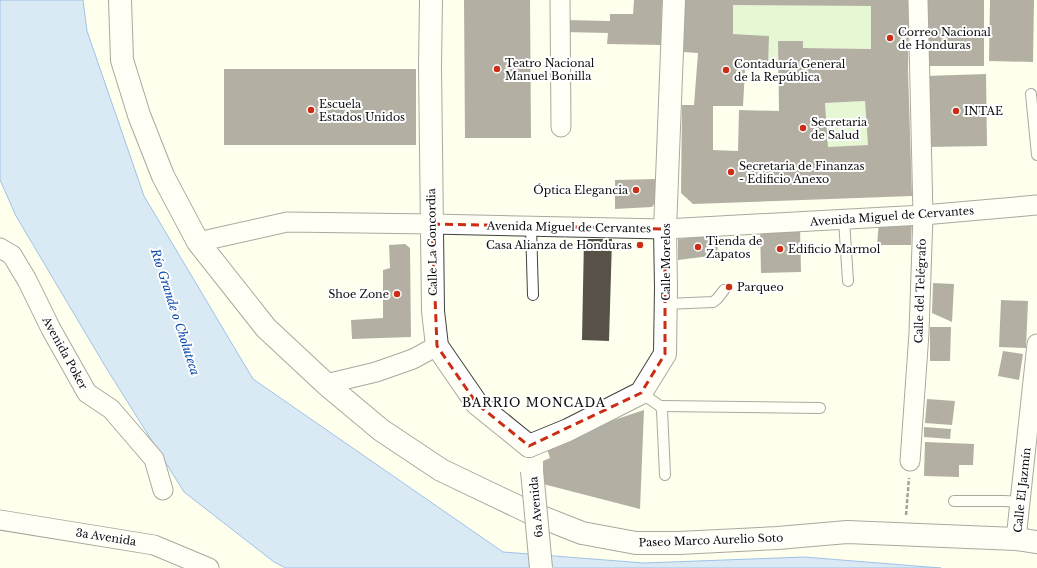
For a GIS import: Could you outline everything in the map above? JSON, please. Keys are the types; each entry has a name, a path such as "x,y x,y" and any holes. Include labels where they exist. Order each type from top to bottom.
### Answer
{"street":[{"name":"Paseo Marco Aurelio Soto","path":"120,0 122,60 138,115 163,176 198,242 266,328 326,384 381,430 441,470 529,512 582,533 636,543 778,538 847,532 1027,541"},
{"name":"Calle La Concordia","path":"430,0 433,311 437,346 476,404 529,446"},
{"path":"560,0 561,127"},
{"name":"Calle Morelos","path":"641,393 665,354 665,229 674,0"},
{"name":"Calle del Telégrafo","path":"910,461 919,333 923,215 918,0"},
{"name":"Avenida Miguel de Cervantes","path":"198,242 287,222 665,229 923,215 1037,205"},
{"name":"Avenida Poker","path":"0,248 12,255 27,280 51,329 88,393 111,409 154,459 163,490"},
{"name":"Calle El Jazmín","path":"1027,541 1020,502 1037,344"},
{"path":"326,384 376,372 413,359 437,346"},
{"path":"529,446 568,430 641,393"},
{"name":"6a Avenida","path":"529,446 541,568"},
{"name":"3a Avenida","path":"0,520 154,545 208,568"}],"lane":[{"path":"1031,94 1037,155"},
{"path":"844,220 848,281"},
{"path":"531,226 533,294"},
{"path":"666,304 713,302 724,290"},
{"path":"641,393 660,406 820,408"},
{"path":"660,406 662,410 665,475"},
{"path":"954,501 1020,502"}],"path":[{"path":"905,534 910,461"}],"highlighted area":[{"path":"432,224 665,229 665,354 641,393 529,446 477,404 437,346"}],"green space":[{"path":"733,5 871,6 871,49 803,48 803,41 778,41 778,69 768,69 769,36 733,34"},
{"path":"865,101 868,145 828,147 825,103"}],"water":[{"name":"Río Grande o Choluteca","path":"0,0 83,0 87,31 144,196 253,379 503,552 644,563 804,557 941,568 286,568 274,562 184,492 105,366 16,216 0,180"}],"building":[{"name":"Teatro Nacional Manuel Bonilla","path":"464,0 530,0 531,138 465,138"},
{"path":"634,0 662,0 661,45 607,44 608,33 564,32 565,20 610,21 610,14 633,14"},
{"path":"685,0 909,0 908,70 912,196 693,204 681,193 682,105 694,105 698,53 683,52","holes":["733,5 871,6 871,49 803,48 803,41 778,41 779,111 739,110 738,151 713,150 713,106 743,106 745,70 768,69 769,36 733,34","865,101 868,145 828,147 825,103"]},
{"path":"928,0 984,0 984,66 928,66"},
{"path":"990,0 1034,0 1033,62 989,61"},
{"path":"224,69 416,69 416,145 224,145"},
{"name":"INTAE","path":"986,74 987,146 927,147 925,76"},
{"name":"Óptica Elegancia","path":"656,179 656,201 652,207 615,209 615,180"},
{"path":"912,218 911,245 877,245 879,220"},
{"name":"Edificio Marmol","path":"760,226 800,226 801,272 761,273"},
{"name":"Tienda de Zapatos","path":"717,235 718,255 678,260 678,239"},
{"path":"584,239 612,239 609,341 582,340"},
{"name":"Shoe Zone","path":"405,244 410,248 411,337 352,339 351,320 383,318 383,270 390,268 389,245"},
{"path":"933,283 954,284 952,322 932,313"},
{"path":"1001,300 1028,301 1026,348 999,347"},
{"path":"930,327 951,327 950,361 930,361"},
{"path":"1003,351 1023,354 1019,380 998,376"},
{"path":"927,399 955,401 952,425 925,423"},
{"path":"644,410 640,509 543,484 543,461 550,458 545,443"},
{"path":"924,427 951,429 950,439 924,437"},
{"path":"925,442 974,444 973,465 959,465 959,477 924,476"}],"place":[{"name":"Correo Nacional de Honduras","path":"890,38"},
{"name":"Teatro Nacional Manuel Bonilla","path":"497,69"},
{"name":"Contaduría General de la República","path":"726,70"},
{"name":"Escuela Estados Unidos","path":"311,110"},
{"name":"INTAE","path":"956,111"},
{"name":"Secretaria de Salud","path":"803,128"},
{"name":"Secretaria de Finanzas - Edificio Anexo","path":"731,172"},
{"name":"Óptica Elegancia","path":"636,190"},
{"name":"Casa Alianza de Honduras","path":"640,245"},
{"name":"Tienda de Zapatos","path":"698,247"},
{"name":"Edificio Marmol","path":"780,249"},
{"name":"Parqueo","path":"729,287"},
{"name":"Shoe Zone","path":"397,294"}],"district":[{"name":"BARRIO MONCADA","path":"534,403"}]}
